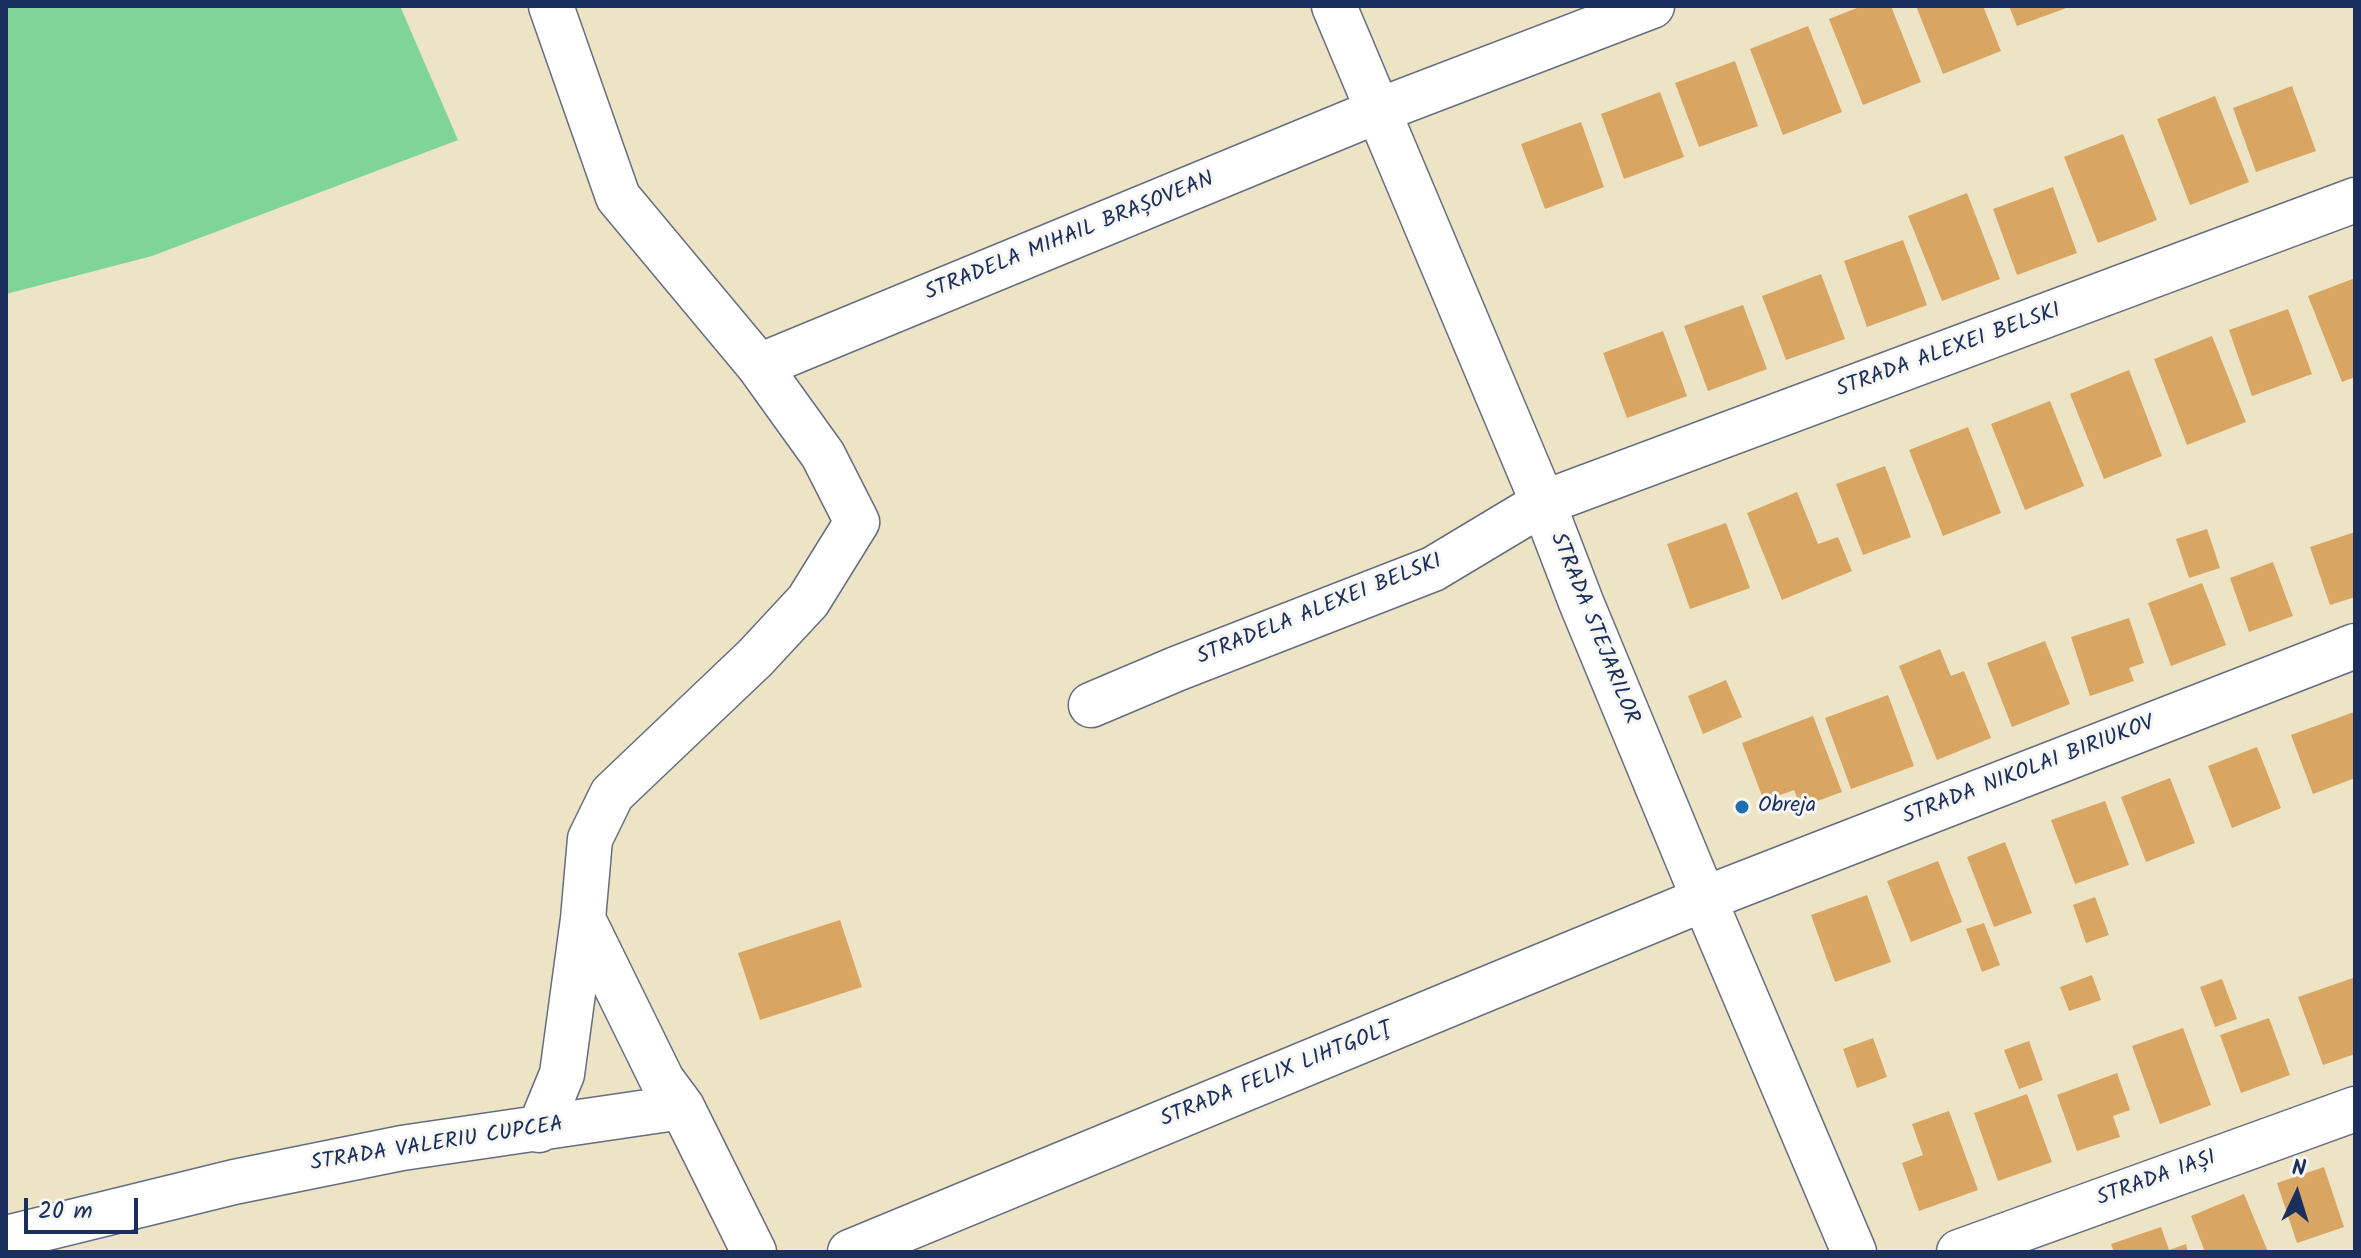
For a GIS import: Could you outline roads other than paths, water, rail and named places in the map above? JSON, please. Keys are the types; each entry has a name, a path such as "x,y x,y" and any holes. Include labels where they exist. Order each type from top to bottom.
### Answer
{"street":[{"path":"539,1130 562,1074 583,919 590,839 612,794 755,658 808,601 857,522 823,455 759,366 618,197 551,6"},
{"name":"STRADA STEJARILOR","path":"1334,6 1543,503 1704,899 1854,1252"},
{"name":"STRADELA MIHAIL BRAȘOVEAN","path":"759,366 1380,110 1652,6"},
{"name":"STRADA ALEXEI BELSKI","path":"1543,503 2355,200"},
{"name":"STRADELA ALEXEI BELSKI","path":"1091,705 1433,569 1543,503"},
{"name":"STRADA NIKOLAI BIRIUKOV","path":"1704,899 2355,646"},
{"name":"STRADA FELIX LIHTGOLŢ","path":"850,1252 1704,899"},
{"path":"583,919 662,1080 682,1107 754,1252"},
{"name":"STRADA VALERIU CUPCEA","path":"6,1238 234,1182 371,1154 682,1107"},
{"name":"STRADA IAȘI","path":"1959,1252 2355,1109"}],"place":[{"name":"Obreja","path":"1742,807"}]}
